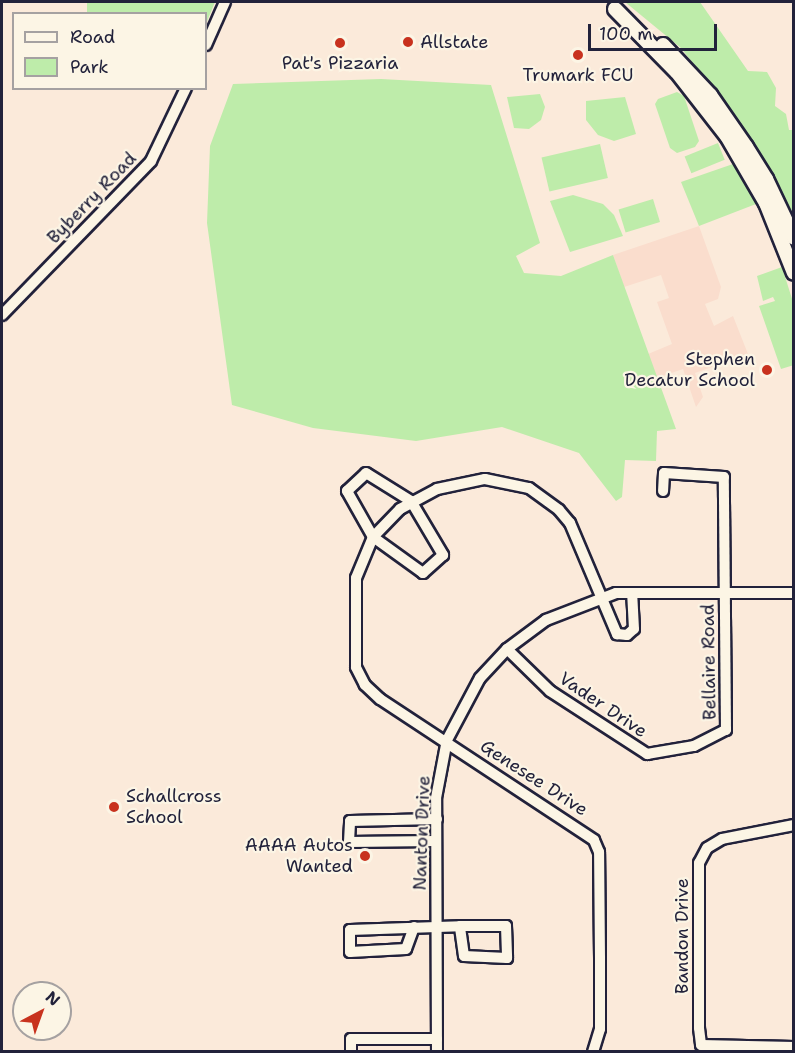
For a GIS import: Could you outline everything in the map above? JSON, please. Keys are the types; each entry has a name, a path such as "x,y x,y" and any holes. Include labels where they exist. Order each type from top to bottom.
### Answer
{"main road":[{"path":"609,5 659,41 710,95 766,179 794,238"},
{"path":"609,5 677,72 727,136 766,203 792,264"}],"street":[{"path":"207,43 225,2"},
{"name":"Byberry Road","path":"2,315 151,161 185,90"},
{"path":"366,473 411,501 443,555 423,573 373,537 347,491 366,473"},
{"name":"Bellaire Road","path":"663,491 664,473 724,477 726,730"},
{"path":"373,537 411,501 437,489 485,479 530,488 570,523 613,632 627,635 634,629 632,593"},
{"name":"Genesee Drive","path":"373,537 356,578 355,597 356,667 367,687 380,699 447,740 594,840 599,852 600,1029 592,1052"},
{"name":"Nanton Drive","path":"437,1052 435,841 438,781 447,740 480,678 507,649 546,620 601,598 632,593 794,593"},
{"name":"Vader Drive","path":"507,649 550,691 647,754 694,746 726,730"},
{"path":"435,841 349,842 350,821 437,819"},
{"name":"Bandon Drive","path":"794,825 722,839 707,849 699,863 701,1044 794,1047"},
{"path":"414,927 406,949 350,951 350,930 414,927 460,926 506,926 507,958 464,956 460,926"},
{"path":"351,1052 351,1039 437,1039"}],"shaded area":[{"path":"699,226 721,287 718,299 705,304 714,326 733,316 748,354 695,373 703,397 696,407 683,369 657,378 648,354 672,344 657,302 669,298 661,275 624,287 613,255"}],"green space":[{"path":"87,2 215,2 207,22 207,12 87,12"},
{"path":"625,2 700,2 748,71 767,72 776,88 775,106 786,114 789,130 793,130 793,219 773,177 728,108 681,48"},
{"path":"381,79 491,85 540,243 516,256 524,273 561,276 613,255 676,429 657,431 656,461 625,460 622,497 616,501 579,453 502,427 416,441 313,428 232,405 207,223 210,146 233,84"},
{"path":"677,92 684,96 699,141 695,147 677,153 670,148 655,104 658,99"},
{"path":"540,94 545,107 541,120 529,129 514,128 507,97"},
{"path":"625,97 636,134 614,141 598,135 586,120 586,101"},
{"path":"718,143 725,160 691,173 685,156"},
{"path":"600,144 608,178 549,192 542,157"},
{"path":"733,164 756,204 699,226 681,182"},
{"path":"573,195 603,204 614,215 623,236 570,252 550,201"},
{"path":"653,199 660,222 626,232 619,210"},
{"path":"782,267 793,302 794,365 781,369 759,306 775,301 773,297 763,301 757,276"}],"place":[{"name":"Allstate","path":"408,42"},
{"name":"Pat's Pizzaria","path":"340,43"},
{"name":"Trumark FCU","path":"578,55"},
{"name":"Stephen Decatur School","path":"767,370"},
{"name":"Schallcross School","path":"114,807"},
{"name":"AAAA Autos Wanted","path":"365,856"}]}
